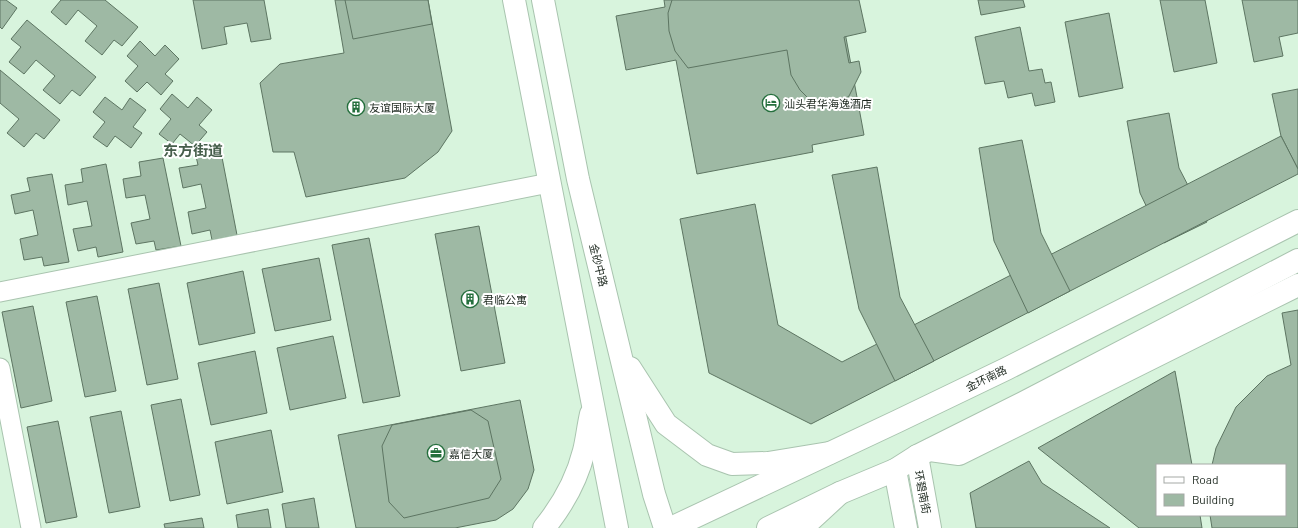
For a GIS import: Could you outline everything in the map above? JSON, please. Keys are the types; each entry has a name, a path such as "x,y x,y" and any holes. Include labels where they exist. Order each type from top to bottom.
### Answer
{"main road":[{"path":"514,0 617,528"},
{"name":"金砂中路","path":"543,0 578,179 622,356 654,494 665,528"},
{"name":"金环南路","path":"671,528 1013,365 1298,221"},
{"path":"768,528 840,493 895,470 924,453 1298,260"},
{"path":"924,453 959,454 1298,285"},
{"path":"622,356 666,424 707,455 732,464 768,463 830,453"},
{"path":"544,528 555,515 572,486 584,453 593,403"},
{"name":"环碧南街","path":"924,453 930,528"},
{"path":"895,470 906,528"},
{"path":"802,528 840,493"}],"street":[{"path":"0,292 549,183"},
{"path":"0,368 32,528"}],"building":[{"path":"0,0 6,0 17,8 2,29 0,27"},
{"path":"61,0 105,0 138,27 122,46 114,40 102,55 85,41 97,26 78,10 66,25 51,12"},
{"path":"193,0 264,0 271,39 251,42 247,23 224,27 227,44 202,49"},
{"name":"友谊国际大厦","path":"335,0 428,0 452,131 438,152 405,178 306,197 294,152 273,152 260,83 280,64 344,53"},
{"path":"345,0 428,0 432,24 353,39"},
{"name":"汕头君华海逸酒店","path":"664,0 839,0 864,135 812,145 813,152 697,174 676,60 626,70 616,16 665,7"},
{"name":"汕头君华海逸酒店","path":"672,0 859,0 866,32 844,37 849,63 859,61 861,72 849,96 839,103 825,104 811,101 800,90 791,75 787,50 688,68 675,51 669,31 668,13"},
{"path":"978,0 1023,0 1025,7 981,15"},
{"path":"1160,0 1205,0 1217,63 1174,72"},
{"path":"1242,0 1298,0 1298,33 1279,37 1283,56 1254,62"},
{"path":"1109,13 1123,88 1079,97 1065,22"},
{"path":"27,20 96,77 80,96 72,90 60,104 43,90 55,76 36,60 24,74 9,62 21,47 11,39"},
{"path":"1020,27 1029,71 1042,69 1045,83 1051,82 1055,102 1035,106 1032,93 1008,98 1004,81 985,84 975,37"},
{"path":"140,41 155,56 165,45 179,59 165,74 173,81 161,95 147,82 137,92 125,81 138,66 127,56"},
{"path":"0,70 60,120 44,139 36,133 24,147 7,133 19,119 0,103"},
{"path":"1298,89 1298,169 1281,136 1272,94"},
{"path":"172,94 188,108 197,97 212,110 199,125 207,132 195,146 180,134 172,144 159,134 171,119 160,109"},
{"path":"105,97 122,110 130,98 146,110 133,127 142,133 131,148 115,136 107,147 93,137 105,122 93,112"},
{"path":"1169,113 1179,168 1207,222 1164,243 1140,193 1127,121"},
{"path":"1281,136 1298,169 1298,174 811,424 709,373 680,219 755,204 778,325 842,362"},
{"path":"1022,140 1041,233 1070,291 1028,313 994,241 979,148"},
{"path":"220,147 237,235 212,240 210,230 192,234 188,212 206,208 201,184 183,188 179,168 198,165 195,152"},
{"path":"163,158 181,246 156,250 154,241 136,244 131,223 150,219 145,195 126,198 123,179 141,176 139,162"},
{"path":"106,164 123,252 98,257 96,247 78,251 73,229 92,226 87,201 68,205 65,185 83,182 81,169"},
{"path":"877,167 900,297 934,361 895,381 859,309 832,175"},
{"path":"52,174 69,262 44,266 42,257 24,260 20,239 38,235 33,210 15,214 11,195 30,191 27,178"},
{"name":"君临公寓","path":"479,226 505,363 461,371 435,234"},
{"path":"369,238 400,396 363,403 332,245"},
{"path":"319,258 331,320 275,331 262,269"},
{"path":"243,271 255,333 199,345 187,283"},
{"path":"159,283 178,379 147,385 128,289"},
{"path":"97,296 116,391 85,397 66,302"},
{"path":"33,306 52,401 21,408 2,312"},
{"path":"1298,310 1298,528 1212,528 1210,516 1286,516 1286,464 1212,464 1216,448 1236,407 1267,376 1291,365 1282,313"},
{"path":"333,336 346,398 290,410 277,348"},
{"path":"255,351 267,413 211,425 198,363"},
{"path":"1175,371 1192,464 1156,464 1156,516 1200,516 1202,528 1139,528 1038,448"},
{"path":"181,399 200,495 170,501 151,405"},
{"name":"嘉信大厦","path":"520,400 534,470 528,489 513,509 496,520 455,528 356,528 338,435"},
{"name":"嘉信大厦","path":"471,410 488,421 501,479 489,498 404,518 389,502 382,446 392,425"},
{"path":"121,411 140,507 109,513 90,417"},
{"path":"58,421 77,517 46,523 27,427"},
{"path":"271,430 283,492 227,504 215,442"},
{"path":"1029,461 1042,483 1110,528 976,528 970,493"},
{"path":"314,498 319,528 286,528 282,504"},
{"path":"268,509 271,528 238,528 236,515"},
{"path":"202,518 204,528 165,528 164,524"}],"place":[{"name":"汕头君华海逸酒店","path":"771,103"},
{"name":"友谊国际大厦","path":"356,107"},
{"name":"君临公寓","path":"470,299"},
{"name":"嘉信大厦","path":"436,453"}],"district":[{"name":"东方街道","path":"193,150"}]}
